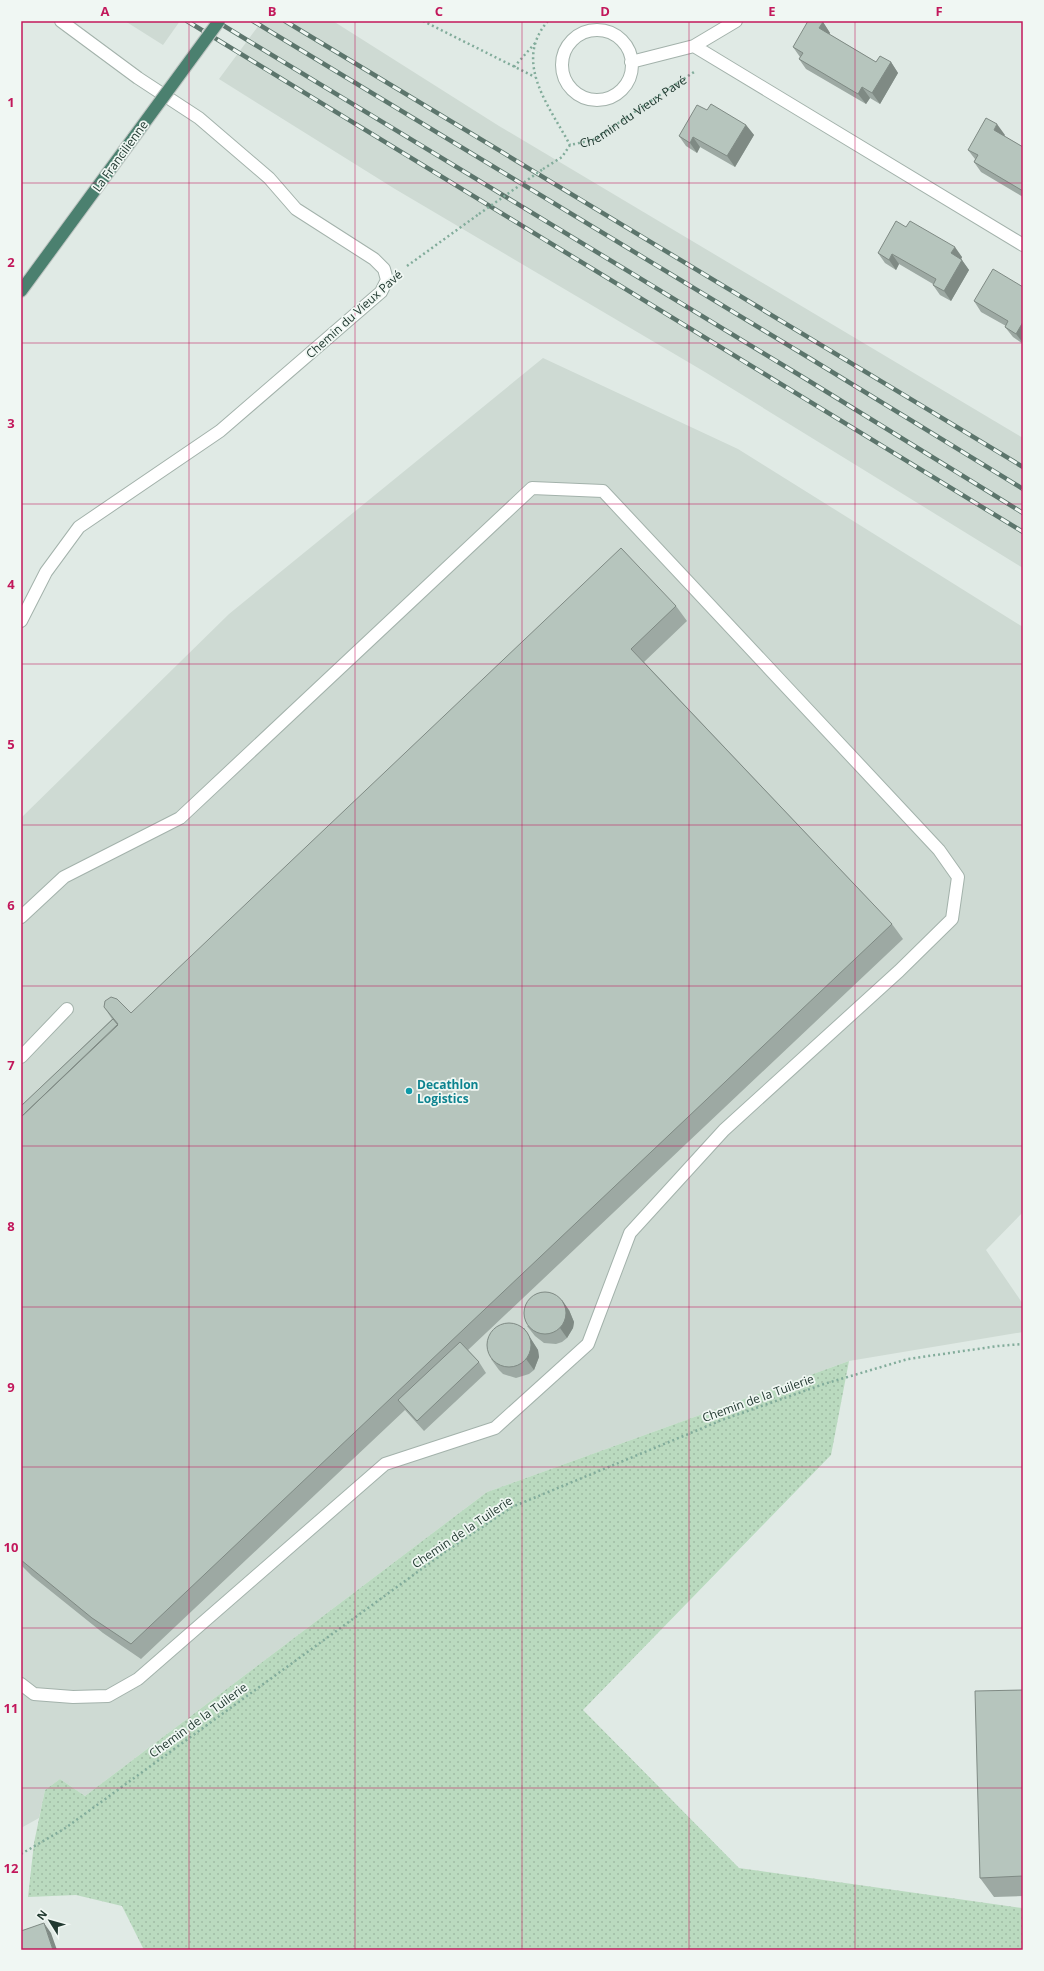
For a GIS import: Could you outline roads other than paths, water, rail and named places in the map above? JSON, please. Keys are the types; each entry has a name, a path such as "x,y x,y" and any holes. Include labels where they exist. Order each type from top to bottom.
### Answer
{"highway":[{"name":"La Francilienne","path":"21,291 219,21"}],"street":[{"name":"Chemin du Vieux Pavé","path":"21,621 46,572 79,527 220,432 381,292 387,280 384,269 374,259 296,209 269,178 198,118 138,78 61,21"},
{"path":"631,62 694,46 736,21"},
{"path":"589,30 602,30 616,35 625,44 631,56 631,62 631,70 626,83 617,93 605,99 591,99 578,95 568,85 562,73 562,59 567,46 576,36 589,30"},
{"path":"694,46 1023,245"},
{"path":"21,917 64,877 180,818 532,488 603,491 939,850 958,877 952,919 899,971 724,1130 630,1233 588,1344 495,1428 385,1464 138,1679 108,1696 73,1697 34,1694 21,1684"},
{"path":"21,1057 68,1009"}],"railway":[{"path":"187,21 1023,532"},
{"path":"216,21 801,376 1023,513"},
{"path":"253,21 1023,489"},
{"path":"285,21 1023,467"}],"place":[{"name":"Decathlon Logistics","path":"409,1091"}]}
